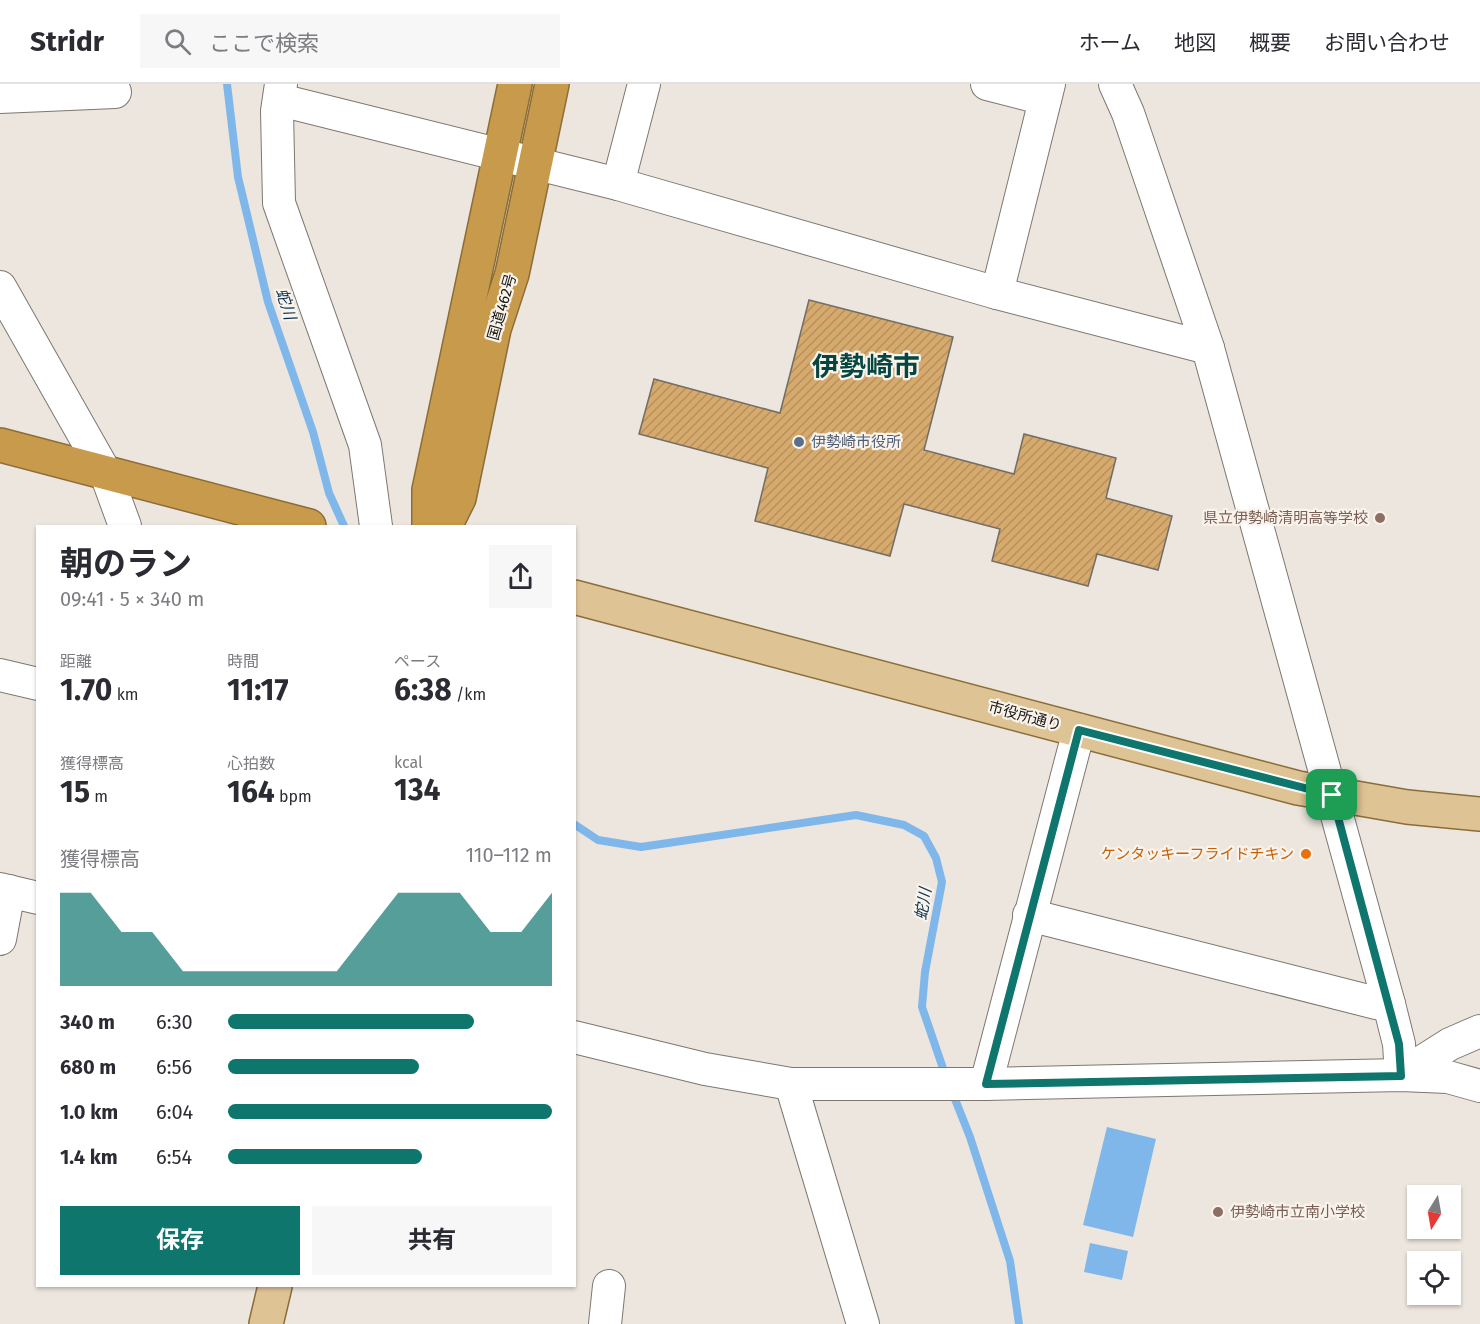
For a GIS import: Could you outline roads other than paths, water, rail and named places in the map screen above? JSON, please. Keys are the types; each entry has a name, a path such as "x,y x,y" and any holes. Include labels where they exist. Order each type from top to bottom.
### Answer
{"highway":[{"name":"国道462号","path":"429,525 429,490 515,84"},
{"name":"国道462号","path":"446,525 459,498 494,329 512,274 552,84"},
{"path":"0,445 305,525"}],"main road":[{"name":"市役所通り","path":"576,598 1332,795 1480,814"},
{"path":"266,1324 275,1287"}],"street":[{"path":"618,184 644,84"},
{"path":"987,84 1047,92 997,293"},
{"path":"1115,84 1128,113 1208,348 1389,1004 1399,1044 1401,1076"},
{"path":"0,97 115,92"},
{"path":"376,525 365,445 279,203 277,111 280,92 500,156 618,184 997,293 1208,348"},
{"path":"0,287 106,474 125,525"},
{"path":"0,675 36,684"},
{"path":"976,1084 1029,915 1079,730"},
{"path":"0,939 16,892"},
{"path":"1029,915 1365,1000 1389,1004"},
{"path":"1401,1076 1450,1044 1480,1031"},
{"path":"576,1037 705,1069 791,1084 976,1084 1401,1076 1448,1077 1480,1086"},
{"path":"791,1084 863,1324"},
{"path":"605,1324 609,1286"}],"water":[{"path":"1107,1127 1156,1139 1133,1237 1083,1225"},
{"path":"1090,1243 1128,1251 1122,1280 1084,1272"}],"waterway":[{"name":"蛇川","path":"227,84 238,177 268,302 313,432 329,493 344,525"},
{"name":"蛇川","path":"576,825 598,840 641,847 856,815 904,825 924,836 936,858 942,882 925,972 922,1007 946,1077"},
{"name":"蛇川","path":"951,1089 970,1137 1010,1261 1019,1324"}],"place":[{"name":"伊勢崎市役所","path":"799,442"},
{"name":"県立伊勢崎清明高等学校","path":"1380,518"},
{"name":"ケンタッキーフライドチキン","path":"1306,854"},
{"name":"伊勢崎市立南小学校","path":"1218,1212"}],"district":[{"name":"伊勢崎市","path":"866,367"}]}
